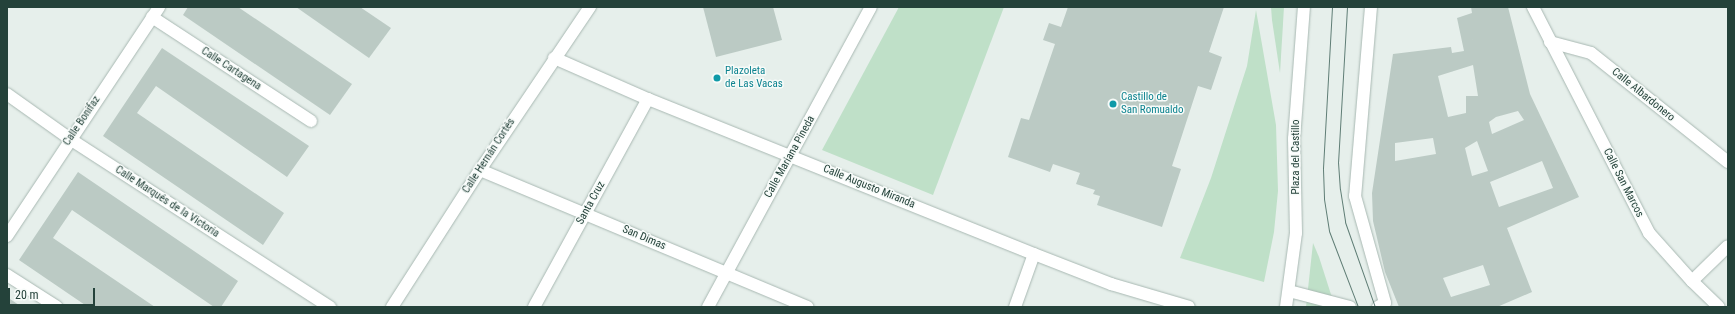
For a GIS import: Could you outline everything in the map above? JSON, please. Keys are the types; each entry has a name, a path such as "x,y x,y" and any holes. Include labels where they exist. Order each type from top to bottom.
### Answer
{"street":[{"name":"Calle Hernán Cortés","path":"392,307 480,170 554,58 590,7"},
{"name":"Calle Mariana Pineda","path":"708,307 871,7"},
{"name":"Plaza del Castillo","path":"1286,307 1296,233 1294,139 1304,7"},
{"path":"1371,7 1356,196 1385,303 1378,307"},
{"name":"Calle San Marcos","path":"1533,7 1649,233 1692,281 1719,307"},
{"name":"Calle Cartagena","path":"155,12 310,121"},
{"name":"Calle Bonifaz","path":"7,236 155,12"},
{"name":"Calle Albardonero","path":"1550,42 1591,53 1728,162"},
{"name":"Calle Augusto Miranda","path":"554,58 648,99 1034,254 1111,284 1188,307"},
{"name":"Calle Marqués de la Victoria","path":"7,94 70,139 330,307"},
{"name":"Santa Cruz","path":"534,307 648,99"},
{"name":"San Dimas","path":"480,170 586,213 807,307"},
{"path":"1692,281 1728,246"},
{"path":"1015,307 1034,254"},
{"path":"7,275 57,307"},
{"path":"1289,291 1350,307"}],"green space":[{"path":"899,7 1004,7 933,195 822,150"},
{"path":"1271,7 1284,7 1280,73 1272,20"},
{"path":"1256,10 1276,125 1278,191 1274,232 1264,282 1180,258 1211,178 1247,66"},
{"path":"1313,243 1319,257 1335,307 1306,307"}],"building":[{"path":"188,7 238,7 352,84 330,115 183,15"},
{"path":"296,7 360,7 391,28 369,58"},
{"path":"703,7 773,7 782,40 716,57"},
{"name":"Castillo de San Romualdo","path":"1068,7 1224,7 1209,52 1222,57 1211,90 1198,86 1172,166 1181,169 1162,227 1097,205 1100,196 1093,194 1095,190 1076,184 1080,173 1053,164 1050,172 1008,157 1021,118 1029,120 1055,44 1043,40 1049,23 1061,27"},
{"path":"1471,7 1508,7 1530,94 1579,197 1507,228 1532,292 1497,307 1399,307 1385,272 1373,221 1372,193 1393,54 1451,47 1452,53 1464,51 1457,18 1472,13","holes":["1473,65 1478,96 1466,96 1466,113 1448,117 1438,76","1518,111 1524,120 1492,134 1489,122 1496,117","1433,138 1436,154 1395,161 1395,143","1477,141 1488,171 1472,176 1465,148","1542,161 1553,188 1499,207 1490,182","1483,265 1490,285 1451,297 1443,278"]},
{"path":"162,48 309,146 287,177 156,86 137,113 284,213 263,245 103,136"},
{"path":"78,172 238,281 221,307 214,307 72,210 53,238 155,307 88,307 19,260"},
{"path":"7,297 22,307 7,307"}],"tram line":[{"path":"1332,7 1323,169 1324,199 1329,231 1358,307"},
{"path":"1347,7 1338,162 1340,189 1345,222 1375,307"}],"place":[{"name":"Plazoleta de Las Vacas","path":"717,78"},
{"name":"Castillo de San Romualdo","path":"1113,104"}]}
